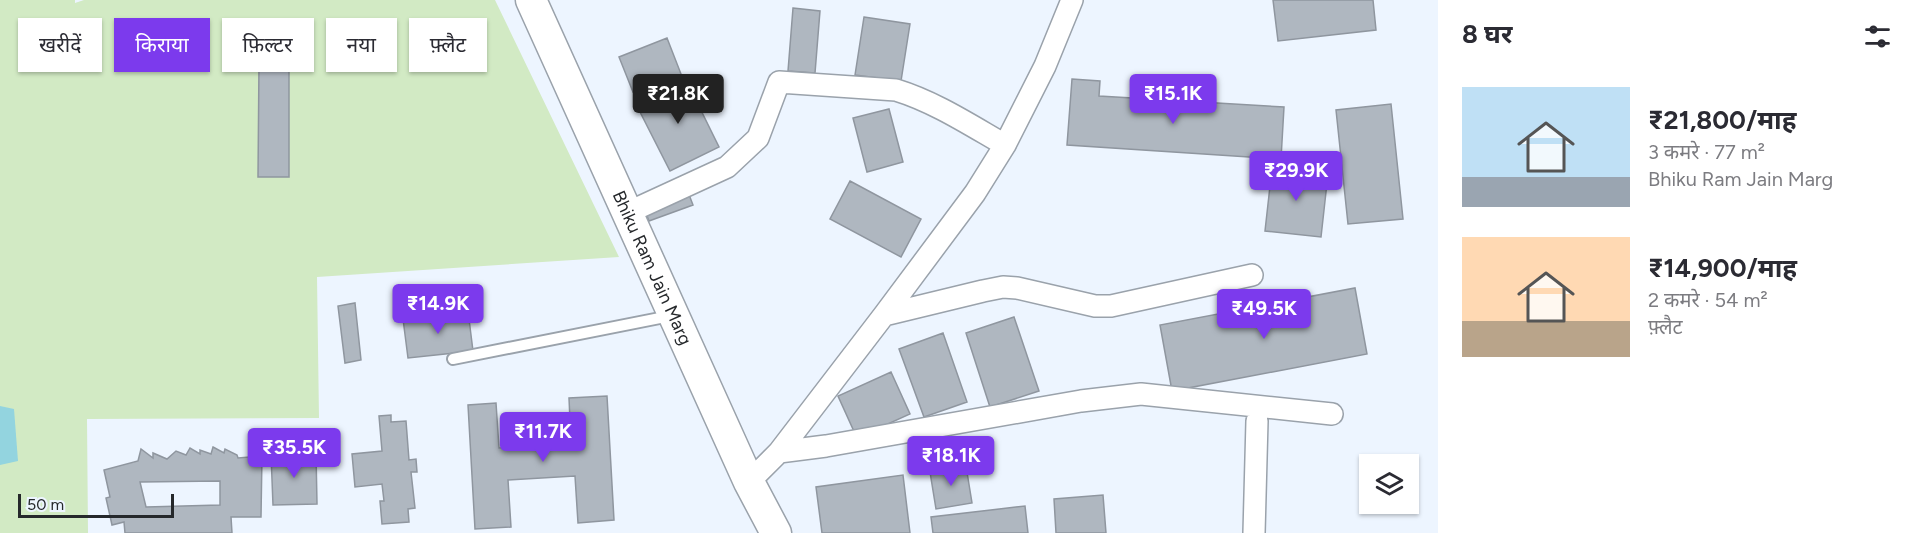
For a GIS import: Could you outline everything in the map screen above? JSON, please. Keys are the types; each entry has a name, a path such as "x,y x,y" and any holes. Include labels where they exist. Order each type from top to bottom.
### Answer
{"street":[{"name":"Bhiku Ram Jain Marg","path":"531,0 749,482 776,533"},
{"path":"749,482 779,452 885,315 975,193 1005,145 1045,66 1072,0"},
{"path":"627,213 727,167 758,138 779,82 896,90 933,104 1005,145"},
{"path":"885,315 1003,287 1017,288 1095,306 1111,306 1252,275"},
{"path":"779,452 826,446 1081,401 1141,394 1332,414"},
{"path":"1254,533 1257,421"}],"lane":[{"path":"453,359 673,315"}],"green space":[{"path":"0,0 75,0 75,3 84,0 495,0 619,257 317,277 319,418 87,419 88,533 0,533"}],"water":[{"path":"0,406 14,409 18,461 0,465"}],"building":[{"path":"1273,0 1373,0 1376,30 1278,41"},
{"path":"793,8 820,11 815,73 788,71"},
{"path":"864,17 910,24 901,81 855,75"},
{"path":"667,38 681,74 633,92 619,57"},
{"path":"259,72 289,72 289,177 258,177"},
{"path":"1072,79 1100,81 1099,96 1284,107 1281,159 1067,145"},
{"path":"686,80 719,147 670,171 636,104"},
{"path":"1391,104 1403,219 1348,224 1336,110"},
{"path":"889,109 903,162 867,172 853,118"},
{"path":"1272,168 1328,174 1321,237 1265,231"},
{"path":"850,181 921,219 901,257 830,219"},
{"path":"688,192 693,205 649,221 644,208"},
{"path":"1355,288 1367,354 1172,391 1160,325"},
{"path":"355,303 361,360 345,363 338,306"},
{"path":"468,311 473,351 408,358 403,319"},
{"path":"1014,317 1039,391 990,407 966,333"},
{"path":"943,333 967,402 924,417 899,349"},
{"path":"891,372 910,414 857,438 838,396"},
{"path":"607,396 614,520 578,523 575,476 508,480 511,527 475,529 468,405 496,403 499,448 571,443 569,398"},
{"path":"391,415 391,422 406,421 409,460 416,459 417,472 411,472 415,508 408,509 409,522 382,524 380,501 384,501 382,484 355,487 352,454 382,451 379,416"},
{"path":"213,447 224,453 225,449 237,455 238,458 262,456 261,517 231,517 232,533 125,533 124,522 112,525 106,498 110,497 104,470 138,461 141,449 153,458 153,453 167,459 176,451 186,455 190,448 200,454 200,450 211,454","holes":["220,481 220,505 146,507 140,482"]},
{"path":"316,453 317,504 273,505 271,454"},
{"path":"966,466 972,503 936,509 930,472"},
{"path":"903,475 910,533 822,533 816,487"},
{"path":"1103,495 1106,533 1056,533 1054,499"},
{"path":"1025,506 1028,533 933,533 931,517"}]}
